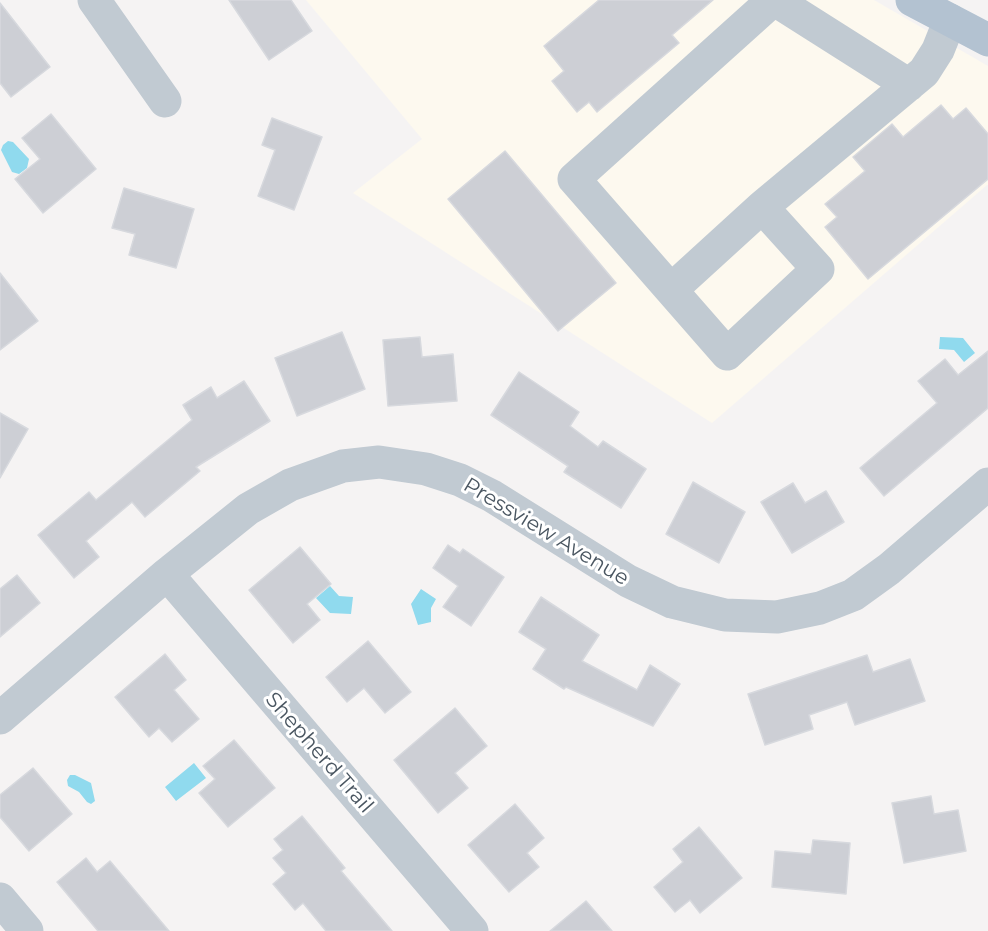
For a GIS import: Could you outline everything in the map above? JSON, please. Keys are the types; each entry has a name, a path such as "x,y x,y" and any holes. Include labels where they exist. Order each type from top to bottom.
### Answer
{"main road":[{"path":"912,0 988,40"},
{"path":"952,22 988,22"}],"street":[{"path":"94,0 165,101"},
{"path":"762,207 818,269 727,354 574,179 774,0 909,85"},
{"path":"670,290 762,207 924,72 952,22"},
{"name":"Pressview Avenue","path":"0,718 167,574 248,509 290,484 343,466 379,462 426,469 460,480 484,492 628,581 672,602 725,615 777,617 820,608 853,595 889,569 988,484"},
{"name":"Shepherd Trail","path":"167,574 472,931"},
{"path":"0,899 27,931"}],"shaded area":[{"path":"306,0 874,0 988,66 988,185 712,423 353,193 422,139"}],"water":[{"path":"8,141 13,142 29,159 27,168 19,174 12,172 1,150"},
{"path":"940,337 963,338 975,353 964,362 954,350 939,349"},
{"path":"330,586 339,596 353,597 351,614 330,613 316,598"},
{"path":"421,589 436,599 431,608 431,622 418,625 411,604"},
{"path":"194,763 206,778 176,801 165,787"},
{"path":"70,775 91,783 95,801 91,804 87,802 79,792 68,786 67,780"}],"building":[{"path":"229,0 291,0 312,31 269,60"},
{"path":"599,0 713,0 672,35 679,43 597,112 589,102 577,112 552,81 564,71 544,46"},
{"path":"0,3 50,67 11,97 0,83"},
{"path":"941,105 953,119 966,108 988,134 988,179 868,279 825,227 837,217 825,204 865,171 853,157 892,124 903,137"},
{"path":"51,114 96,169 43,213 15,179 40,159 22,138"},
{"path":"272,118 322,137 294,210 258,196 275,150 262,145"},
{"path":"505,151 616,283 558,331 448,199"},
{"path":"124,188 194,209 176,268 129,255 135,234 112,228"},
{"path":"0,273 38,321 0,350"},
{"path":"342,332 365,389 297,416 275,358"},
{"path":"420,337 422,357 453,354 457,401 388,406 383,340"},
{"path":"988,351 988,408 884,496 860,468 937,403 918,381 945,359 958,375"},
{"path":"519,372 579,412 570,426 598,447 603,441 646,469 621,508 564,472 568,466 491,415"},
{"path":"244,381 270,421 196,467 200,471 145,517 132,502 86,541 99,557 74,578 38,535 89,492 96,500 192,420 183,405 211,387 217,398"},
{"path":"0,413 28,429 0,478"},
{"path":"693,482 745,512 719,563 666,534"},
{"path":"793,483 805,503 826,491 844,522 792,553 761,502"},
{"path":"448,545 460,553 463,549 504,577 471,626 443,607 458,586 433,568"},
{"path":"300,547 331,584 307,604 320,620 293,643 249,590"},
{"path":"17,575 40,603 0,637 0,589"},
{"path":"541,597 599,635 582,661 637,690 650,665 680,684 653,726 566,687 564,689 533,669 546,649 519,632"},
{"path":"368,641 411,692 385,713 364,688 347,702 326,677"},
{"path":"165,654 186,680 174,690 199,719 172,742 159,728 149,737 115,697"},
{"path":"867,655 873,672 910,659 925,701 855,725 847,702 809,715 813,729 765,745 748,694"},
{"path":"455,708 487,746 455,773 468,788 438,813 394,760"},
{"path":"234,740 275,788 228,827 199,793 215,779 203,766"},
{"path":"33,768 72,814 29,851 0,817 0,795"},
{"path":"931,796 934,814 958,810 966,851 904,863 892,803"},
{"path":"515,804 544,838 527,853 539,867 509,892 468,845"},
{"path":"302,816 345,868 341,871 392,931 326,931 303,903 295,910 273,884 286,873 273,858 283,850 274,839"},
{"path":"699,827 742,878 700,913 690,900 675,912 654,887 683,862 673,849"},
{"path":"813,840 850,843 846,894 772,887 775,851 811,854"},
{"path":"86,858 97,872 110,861 169,931 98,931 57,882"},
{"path":"586,901 612,931 550,931"}]}
